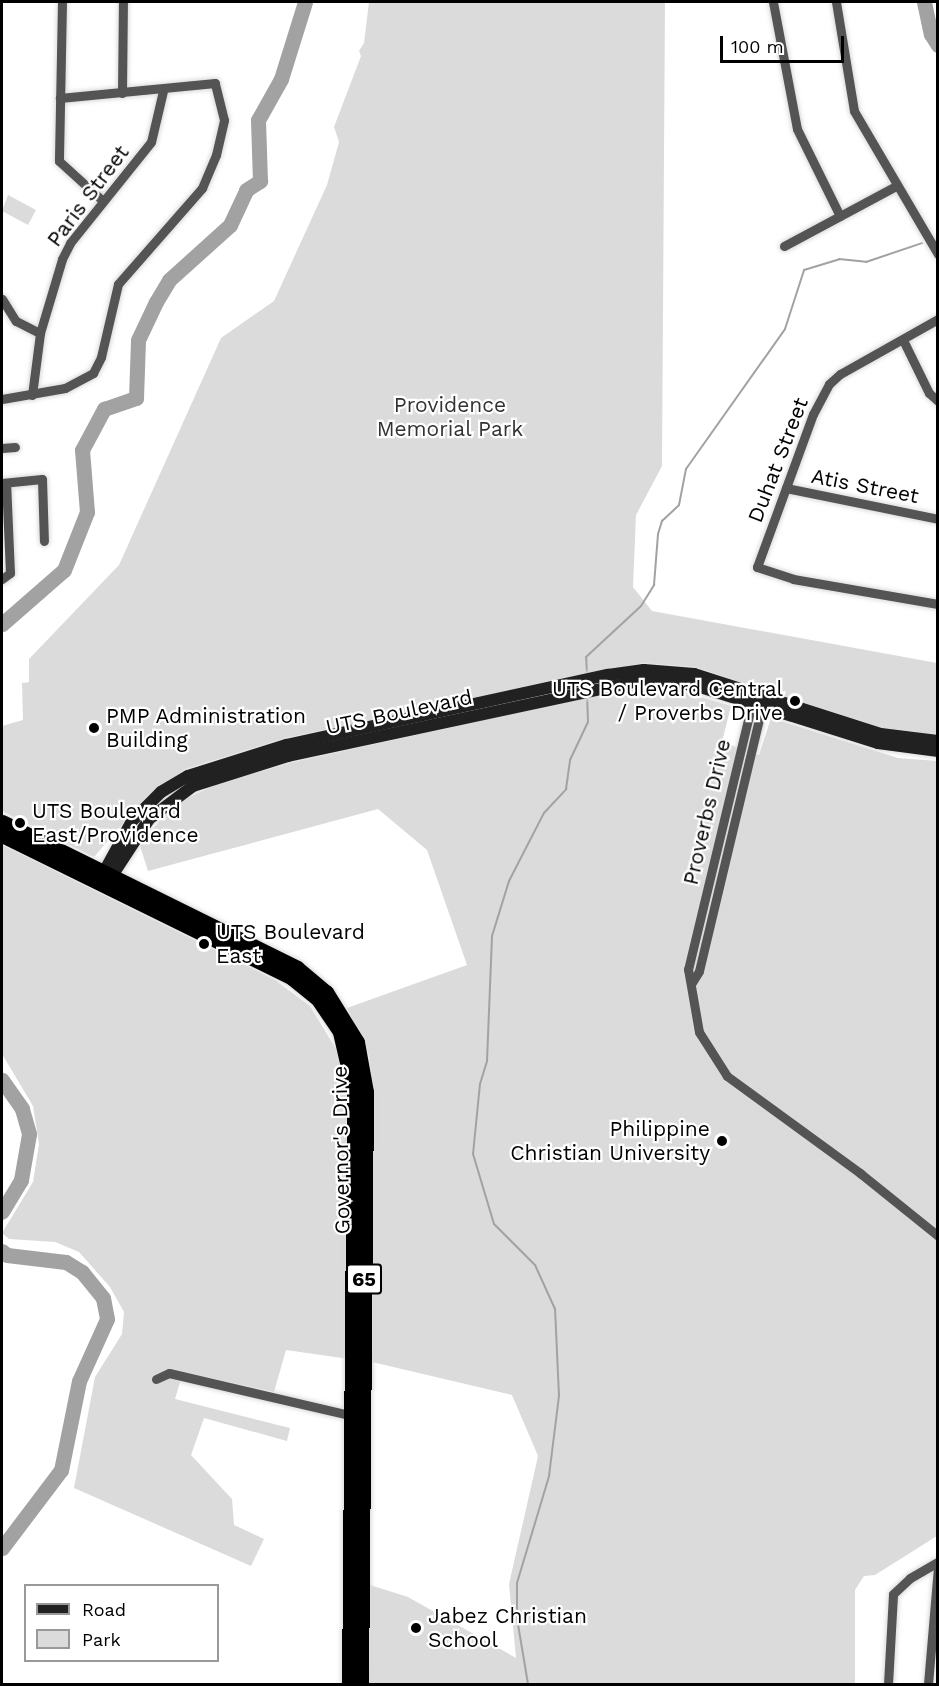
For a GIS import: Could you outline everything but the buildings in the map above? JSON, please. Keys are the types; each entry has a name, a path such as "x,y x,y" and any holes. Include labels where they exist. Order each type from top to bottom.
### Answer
{"highway":[{"name":"Governor's Drive","path":"2,822 292,978 318,999 340,1032 354,1093 361,1684"},
{"name":"Governor's Drive","path":"2,836 108,878"},
{"name":"Governor's Drive","path":"349,1684 357,1416"}],"main road":[{"name":"UTS Boulevard","path":"108,878 141,811 167,788 188,776 286,745 669,670 878,743 938,751"},
{"name":"UTS Boulevard","path":"757,702 881,734 938,741"}],"street":[{"path":"62,2 59,161 103,201"},
{"path":"122,93 123,2"},
{"path":"773,2 797,129 840,216"},
{"path":"836,2 854,111 938,254"},
{"path":"2,399 32,395 76,384 97,367 118,284 202,188 216,155 224,120 215,83 163,91 60,98"},
{"name":"Paris Street","path":"32,395 40,333 62,259 103,201 151,142 163,91"},
{"path":"784,246 896,186"},
{"path":"2,299 16,321 40,333"},
{"name":"Duhat Street","path":"938,319 840,374 829,384 813,414 757,567 793,579 938,604"},
{"path":"903,339 929,393 938,401"},
{"path":"2,448 15,447"},
{"path":"2,579 10,573 4,483 42,479 44,541"},
{"name":"Atis Street","path":"786,488 938,519"},
{"name":"Proverbs Drive","path":"757,702 699,971 691,984 699,1032 727,1076 860,1173 938,1236"},
{"path":"156,1379 169,1373 357,1416"},
{"path":"888,1684 893,1594 910,1578 938,1562"},
{"path":"928,1684 934,1661 938,1567"}],"green space":[{"name":"Providence Memorial Park","path":"369,2 665,2 662,466 636,515 633,587 652,611 937,663 937,735 881,728 695,667 642,663 285,738 185,769 146,797 94,857 2,811 2,726 23,720 22,683 29,682 29,659 119,565 221,338 274,301 327,185 339,142 334,127 361,56 359,51 364,43"},
{"path":"8,195 36,210 28,225 2,211"},
{"path":"645,688 674,689 731,706 722,742 759,755 771,718 898,758 937,761 937,1536 875,1575 864,1576 855,1590 855,1684 369,1684 370,1585 408,1597 516,1658 509,1584 538,1456 512,1395 372,1362 373,1092 369,1055 347,1008 467,965 427,850 378,809 148,871 140,846 164,815 183,800 216,785 290,763 565,702"},
{"path":"2,845 275,980 310,1006 336,1049 346,1094 349,1359 286,1350 274,1392 183,1372 175,1399 290,1428 287,1441 204,1418 191,1455 232,1499 234,1525 264,1539 251,1566 74,1488 95,1377 122,1334 124,1312 110,1287 79,1252 55,1242 9,1239 2,1233 33,1182 39,1144 33,1106 2,1054"}],"waterway":[{"path":"2,624 64,570 87,512 82,450 104,409 136,398 138,340 156,302 169,280 230,225 246,190 260,181 258,120 281,79 305,2"},
{"path":"924,2 931,34 938,45"},
{"path":"587,674 586,657 641,606 654,585 658,534 662,521 679,505 686,469 785,329 804,270 839,259 866,262 922,243"},
{"path":"528,1684 517,1618 517,1583 549,1476 559,1396 555,1309 535,1265 494,1224 473,1154 480,1084 487,1061 492,936 509,881 544,813 566,789 570,760 588,722 587,695"},
{"path":"2,1080 22,1109 29,1134 21,1180 2,1212"},
{"path":"2,1251 7,1255 66,1262 82,1272 103,1298 107,1319 79,1381 61,1470 2,1548"}],"place":[{"name":"UTS Boulevard Central / Proverbs Drive","path":"795,701"},
{"name":"PMP Administration Building","path":"94,728"},
{"name":"UTS Boulevard East/Providence","path":"20,823"},
{"name":"UTS Boulevard East","path":"204,944"},
{"name":"Philippine Christian University","path":"722,1141"},
{"name":"Jabez Christian School","path":"416,1628"}]}
